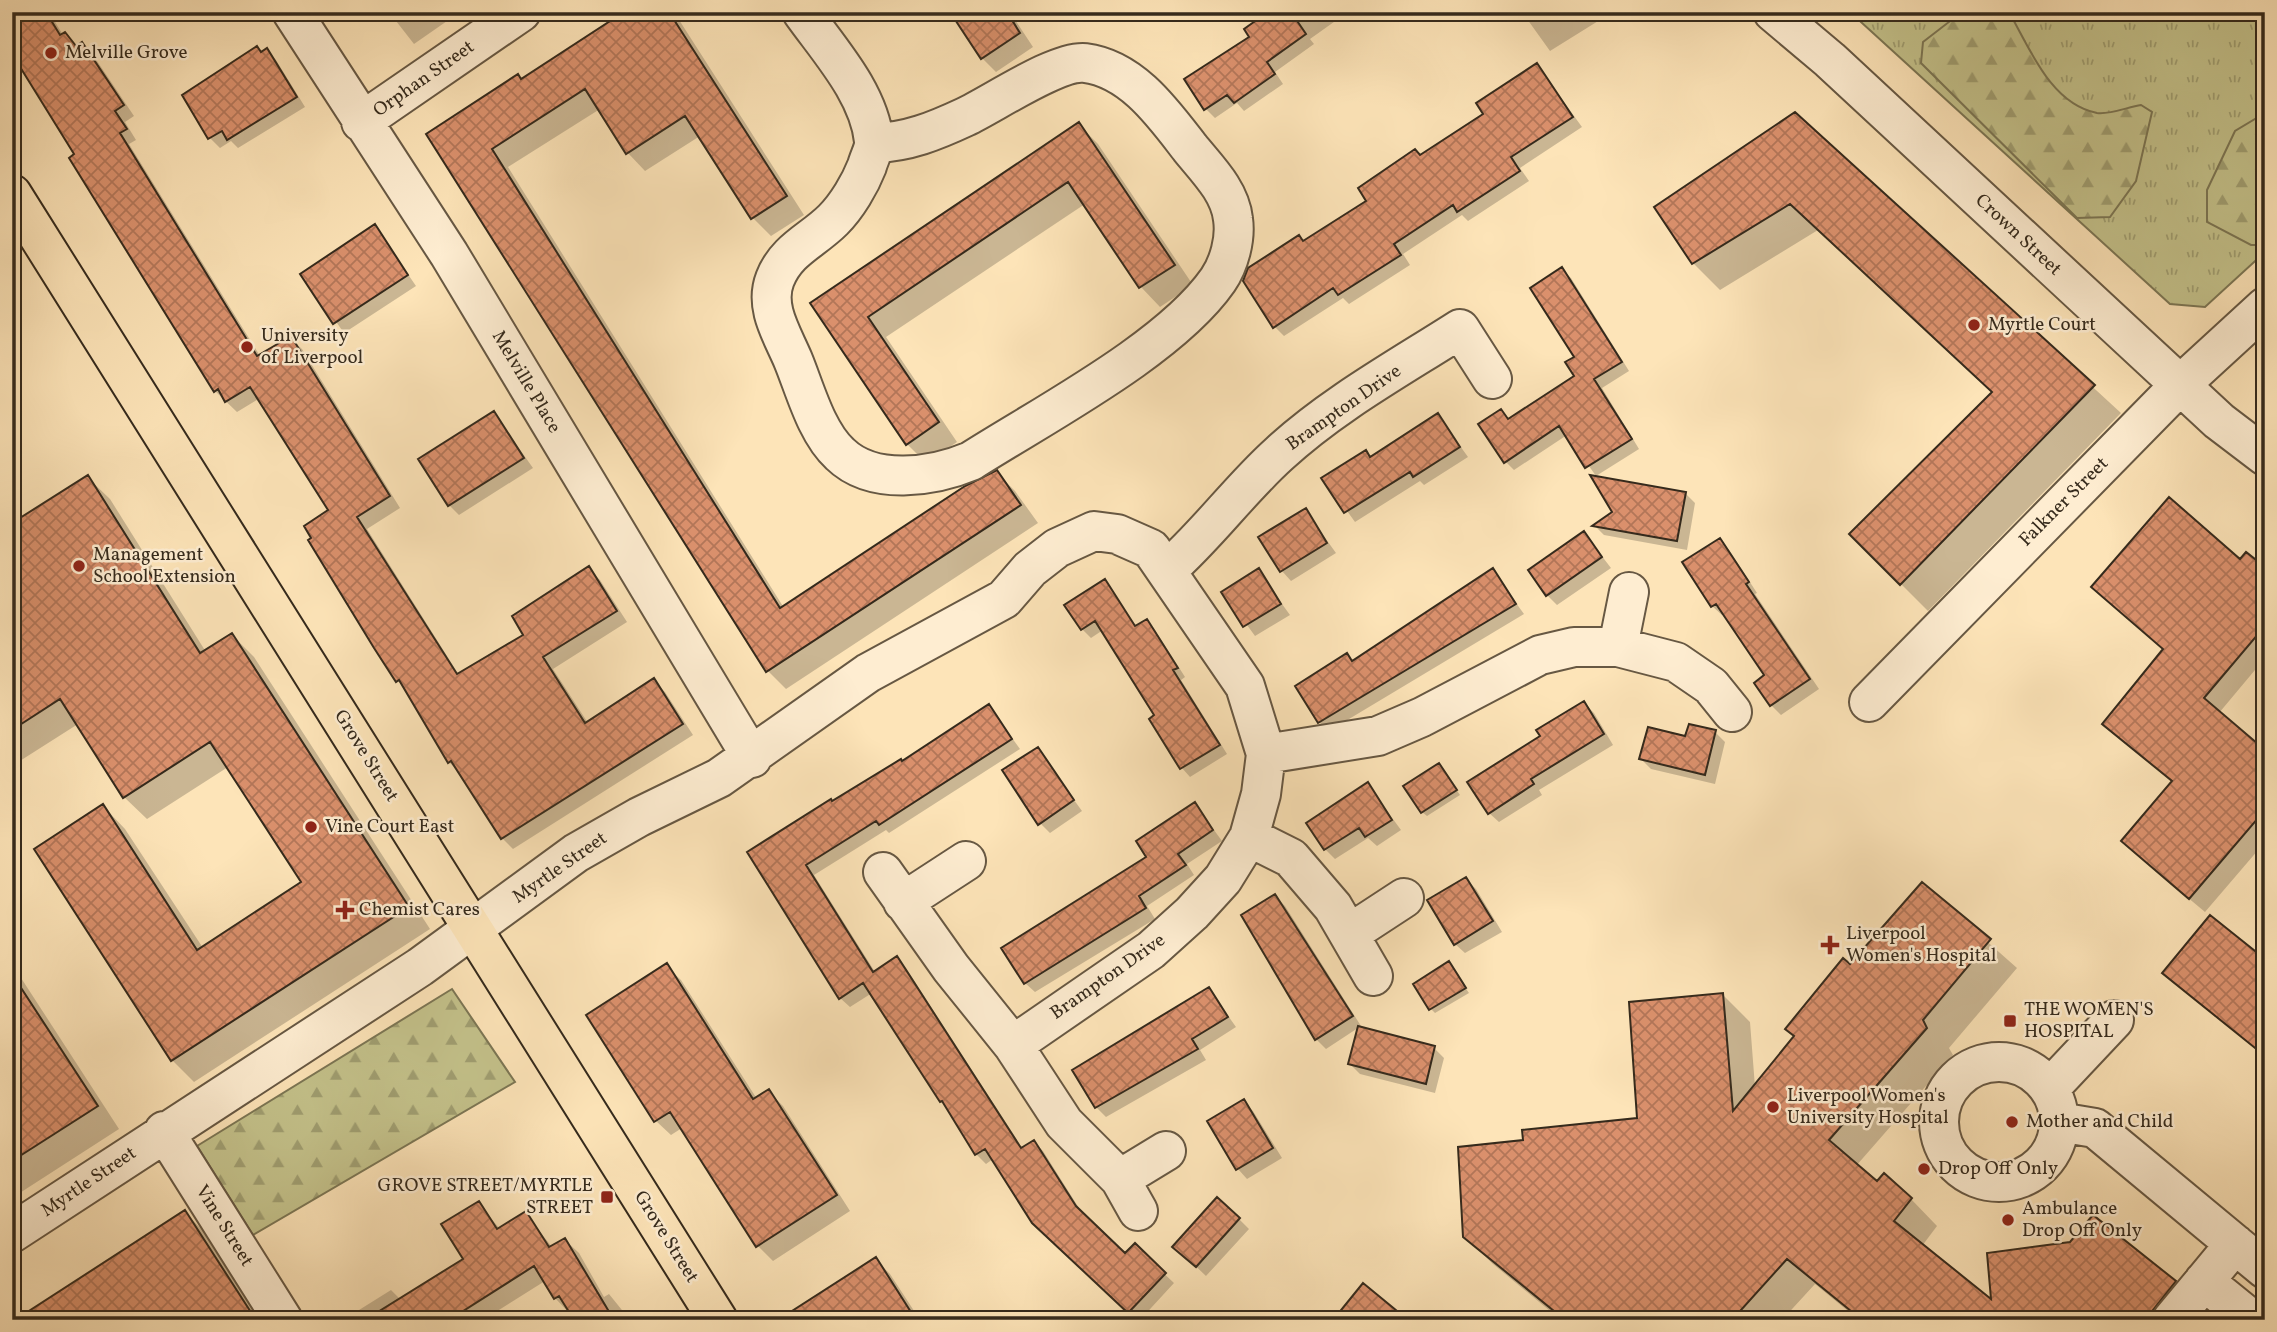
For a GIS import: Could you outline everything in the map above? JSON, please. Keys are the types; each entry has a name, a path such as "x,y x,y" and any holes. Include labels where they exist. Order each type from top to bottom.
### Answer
{"main road":[{"name":"Grove Street","path":"12,194 718,1320"}],"street":[{"name":"Melville Place","path":"292,12 449,254 752,758"},
{"path":"802,12 866,105 875,143 862,180 834,219 797,246 781,264 773,283 772,312 825,435 841,456 868,470 917,477 945,472 971,461 1136,356 1185,315 1219,279 1231,252 1234,221 1229,200 1215,180 1160,109 1127,79 1099,66 1082,63 1052,71 966,117 903,142 875,143"},
{"name":"Crown Street","path":"1773,12 1830,60 2219,421 2265,456"},
{"name":"Orphan Street","path":"361,122 511,15"},
{"name":"Falkner Street","path":"1869,702 2180,385 2265,307"},
{"name":"Brampton Drive","path":"1167,570 1201,540 1278,454 1339,407 1460,329 1492,379"},
{"name":"Myrtle Street","path":"12,1233 474,930 576,853 752,758 821,704 868,673 1004,599 1030,569 1057,548 1094,531 1117,534"},
{"name":"Brampton Drive","path":"1013,1045 1152,950 1223,880 1248,837 1261,794 1266,754 1245,686 1151,549 1117,534"},
{"path":"1618,648 1629,592"},
{"path":"1266,754 1378,736 1422,717 1540,655 1574,647 1618,648 1676,662 1711,686 1732,712"},
{"path":"1248,837 1291,858 1333,907 1373,976"},
{"path":"966,861 893,887 957,977 1013,1045 1063,1123 1129,1195 1166,1151"},
{"path":"1349,934 1404,898"},
{"path":"2114,1020 2055,1105 2095,1128 2265,1269"},
{"name":"Vine Street","path":"164,1131 284,1320"},
{"path":"2172,1320 2235,1244"},
{"path":"2204,1281 2252,1320"}],"green space":[{"path":"1850,12 2265,12 2265,252 2205,307 2170,304"},
{"path":"1968,12 2009,12 2034,58 2054,87 2081,108 2102,113 2141,105 2152,112 2136,181 2110,217 2077,218 1921,63 1923,42 1954,18"},
{"path":"2265,113 2265,245 2251,245 2207,222 2207,190 2235,131"},
{"path":"452,989 515,1082 253,1235 197,1146"}],"building":[{"path":"12,12 46,12 60,35 65,32 76,46 82,42 124,105 115,111 127,129 120,133 257,356 291,336 390,496 357,517 457,674 523,635 512,616 589,566 617,611 543,657 585,723 654,678 683,724 501,839 451,761 448,763 399,680 396,682 308,540 311,538 304,526 328,510 250,387 225,402 218,389 214,392 69,158 74,154 12,54"},
{"path":"624,12 669,12 787,196 751,219 685,116 626,154 585,89 492,149 780,608 965,486 997,470 1021,505 766,672 426,134 518,74 521,79"},
{"path":"950,12 1007,12 1020,33 981,59"},
{"path":"1268,12 1291,12 1306,34 1267,62 1275,74 1234,103 1227,95 1204,110 1184,79 1249,37 1244,29"},
{"path":"257,46 261,52 267,48 297,97 227,140 222,131 208,139 182,95"},
{"path":"1537,63 1573,117 1511,157 1520,171 1457,212 1453,205 1394,244 1401,255 1338,295 1333,288 1273,328 1243,281 1248,268 1299,235 1303,241 1366,201 1358,188 1415,149 1420,155 1483,114 1476,103"},
{"name":"Myrtle Court","path":"1795,112 2095,385 1900,585 1849,534 1992,392 1790,204 1692,264 1654,207"},
{"path":"1079,122 1175,265 1139,288 1068,182 868,317 939,422 906,445 810,303"},
{"path":"375,224 408,275 333,324 300,274"},
{"path":"1562,267 1622,362 1594,379 1632,439 1585,468 1559,426 1504,463 1478,424 1501,409 1508,419 1574,376 1565,362 1574,357 1530,288"},
{"path":"494,411 524,458 448,506 418,459"},
{"path":"1438,413 1460,447 1413,477 1410,472 1344,513 1321,478 1366,450 1370,457"},
{"name":"Vine Court East","path":"88,475 200,653 232,633 409,907 171,1061 34,849 103,804 197,950 301,882 210,742 123,798 60,699 12,730 12,523"},
{"path":"1590,475 1686,492 1677,541 1592,526 1612,512"},
{"path":"2169,497 2240,559 2246,552 2265,567 2265,626 2204,698 2265,750 2265,810 2189,899 2121,841 2172,781 2102,724 2163,649 2091,587"},
{"path":"1306,508 1327,543 1280,572 1258,537"},
{"path":"1584,531 1602,557 1546,596 1528,570"},
{"path":"1720,538 1749,582 1746,584 1810,679 1770,706 1754,683 1764,675 1716,604 1711,607 1682,562"},
{"path":"1259,568 1281,604 1243,627 1221,592"},
{"path":"1493,568 1516,604 1318,723 1295,686 1347,653 1352,661"},
{"path":"1105,579 1135,626 1147,619 1178,668 1173,670 1220,745 1180,769 1149,719 1154,715 1095,621 1081,630 1064,605"},
{"path":"1584,701 1604,734 1531,779 1534,784 1488,814 1467,782 1540,736 1536,730"},
{"path":"989,704 1012,739 879,825 876,821 806,865 873,972 897,956 1021,1148 1034,1140 1076,1206 1125,1253 1135,1243 1166,1273 1128,1313 1032,1223 985,1149 975,1155 863,983 839,999 747,852 831,799 832,801 901,759 902,761"},
{"path":"1689,724 1716,730 1705,775 1639,759 1648,727 1685,736"},
{"path":"1038,747 1074,800 1038,825 1002,770"},
{"path":"1439,763 1457,790 1421,813 1403,786"},
{"path":"1368,782 1392,820 1365,837 1359,828 1324,850 1306,823"},
{"path":"1195,802 1213,830 1178,854 1186,865 1139,896 1146,908 1024,984 1001,948 1146,857 1136,841"},
{"path":"1466,877 1493,921 1454,945 1427,900"},
{"name":"Liverpool Women's University Hospital","path":"1922,882 1991,939 1923,1020 1927,1028 1829,1140 1877,1181 1884,1173 1912,1198 1894,1221 1991,1299 1987,1253 2070,1242 2093,1215 2176,1281 2145,1320 1862,1320 1787,1259 1732,1320 1565,1320 1463,1237 1458,1147 1523,1140 1522,1130 1637,1118 1629,1002 1723,993 1733,1111 1794,1036 1785,1029 1843,958 1850,964"},
{"path":"1275,894 1353,1016 1315,1040 1241,915"},
{"path":"2210,915 2265,959 2265,1056 2162,973"},
{"path":"1449,961 1466,988 1429,1010 1413,984"},
{"path":"667,963 753,1099 769,1089 837,1195 756,1247 670,1112 654,1122 586,1015"},
{"path":"12,974 98,1106 12,1161"},
{"path":"1209,987 1228,1017 1192,1039 1198,1049 1095,1108 1072,1070"},
{"path":"1358,1026 1435,1046 1426,1084 1348,1064"},
{"path":"1244,1099 1273,1148 1236,1170 1207,1121"},
{"path":"1217,1197 1240,1218 1196,1267 1172,1247"},
{"path":"479,1201 497,1229 526,1211 549,1247 565,1238 614,1320 574,1320 559,1296 554,1299 534,1266 449,1320 365,1320 463,1259 441,1224"},
{"path":"185,1210 256,1320 15,1320"},
{"path":"876,1257 916,1320 778,1320"},
{"path":"1363,1283 1408,1320 1333,1320"}],"place":[{"name":"Melville Grove","path":"51,53"},
{"name":"Myrtle Court","path":"1974,325"},
{"name":"University of Liverpool","path":"247,347"},
{"name":"Management School Extension","path":"79,566"},
{"name":"Vine Court East","path":"311,827"},
{"name":"Chemist Cares","path":"345,910"},
{"name":"Liverpool Women's Hospital","path":"1830,945"},
{"name":"THE WOMEN'S HOSPITAL","path":"2010,1021"},
{"name":"Liverpool Women's University Hospital","path":"1773,1107"},
{"name":"Mother and Child","path":"2012,1122"},
{"name":"Drop Off Only","path":"1924,1169"},
{"name":"GROVE STREET/MYRTLE STREET","path":"607,1197"},
{"name":"Ambulance Drop Off Only","path":"2008,1220"}]}
